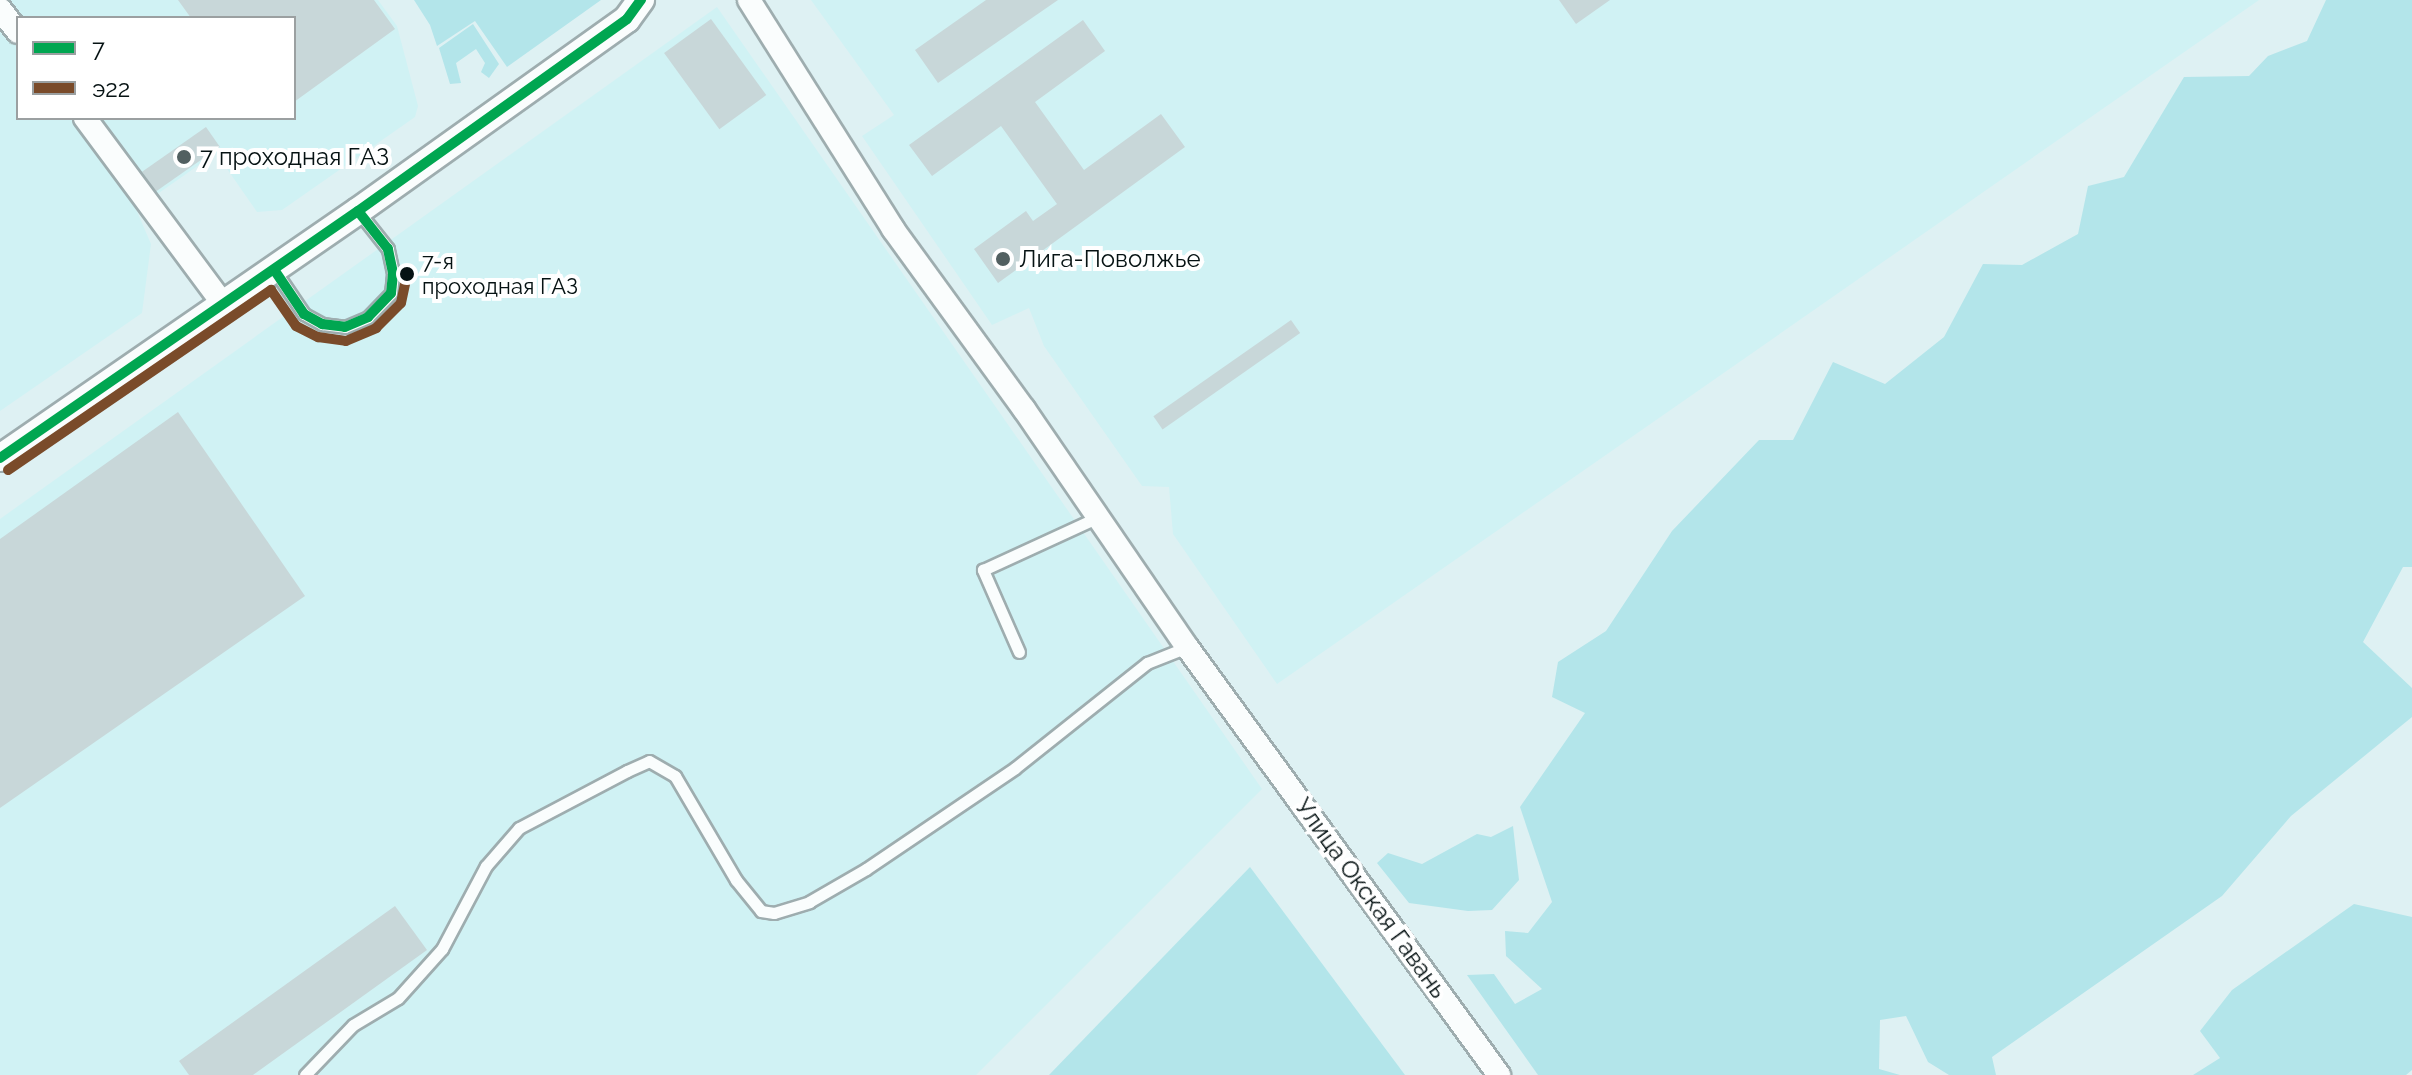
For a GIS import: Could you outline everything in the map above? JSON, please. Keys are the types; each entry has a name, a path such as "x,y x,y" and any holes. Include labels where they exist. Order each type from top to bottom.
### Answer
{"street":[{"path":"0,458 275,271 627,19 641,0"},
{"name":"Улица Окская Гавань","path":"749,0 893,229 1187,647 1499,1075"},
{"path":"0,9 16,29"},
{"path":"86,120 223,304"}],"lane":[{"path":"275,271 304,314 322,324 345,327 368,317 391,293 393,273 388,249 358,211"},
{"path":"1019,652 983,570 1098,517"},
{"path":"305,1075 353,1025 398,998 442,949 486,866 519,828 627,771 649,761 675,776 736,880 761,911 774,913 809,902 866,869 1015,768 1147,663 1187,647"}],"shaded area":[{"path":"0,0 378,0 397,26 418,106 415,117 282,210 257,212 216,153 136,209 151,244 142,313 0,411"},
{"path":"414,0 601,0 507,67 475,21 437,46 430,25"},
{"path":"811,0 2259,0 1277,684 1173,534 1169,487 1142,486 1044,346 1029,308 992,325 862,136 894,115"},
{"path":"2326,0 2412,0 2412,567 2403,567 2363,642 2412,688 2412,717 2291,816 2222,896 1992,1057 1996,1075 1949,1075 1928,1062 1906,1016 1880,1020 1879,1069 1900,1075 1538,1075 1467,975 1494,974 1515,1004 1542,989 1506,956 1505,931 1528,933 1552,902 1520,807 1585,713 1552,697 1558,662 1606,631 1672,531 1759,440 1793,440 1833,362 1885,384 1944,337 1983,264 2022,265 2078,234 2088,186 2124,177 2184,77 2249,76 2268,56 2307,41"},
{"path":"717,7 1262,789 976,1075 0,1075 0,519"},
{"path":"473,24 499,64 489,78 481,72 485,63 476,49 456,63 461,83 450,84 439,48"},
{"path":"1513,826 1519,880 1492,910 1468,911 1409,903 1377,863 1388,853 1422,864 1477,834 1491,837"},
{"path":"1250,867 1405,1075 1049,1075"},
{"path":"2354,904 2412,917 2412,1070 2406,1075 2193,1075 2220,1058 2200,1031 2232,990"}],"building":[{"path":"178,0 374,0 395,29 296,101 296,16 190,16"},
{"path":"986,0 1058,0 938,83 915,50"},
{"path":"1559,0 1610,0 1576,24"},
{"path":"711,19 766,95 719,129 664,53"},
{"path":"1083,20 1105,51 1035,102 1084,170 1161,114 1185,147 998,283 974,249 1026,211 1033,221 1057,204 1001,126 932,176 909,145"},
{"name":"7 проходная ГАЗ","path":"206,127 220,147 156,191 142,172"},
{"path":"1291,320 1300,333 1163,429 1153,416"},
{"path":"178,412 305,596 0,808 0,539"},
{"path":"395,906 427,950 253,1075 189,1075 179,1061"}],"transit line":[{"name":"7","path":"0,458 358,211 627,19 641,0"},
{"name":"7","path":"275,271 304,314 322,324 345,327 368,317 391,293 393,273 388,249 358,211"},
{"name":"э22","path":"8,470 271,290 296,326 318,337 346,341 376,328 401,303 407,274"}],"place":[{"name":"7 проходная ГАЗ","path":"184,157"},
{"name":"Лига-Поволжье","path":"1003,259"},
{"name":"7-я проходная ГАЗ","path":"407,274"}]}
